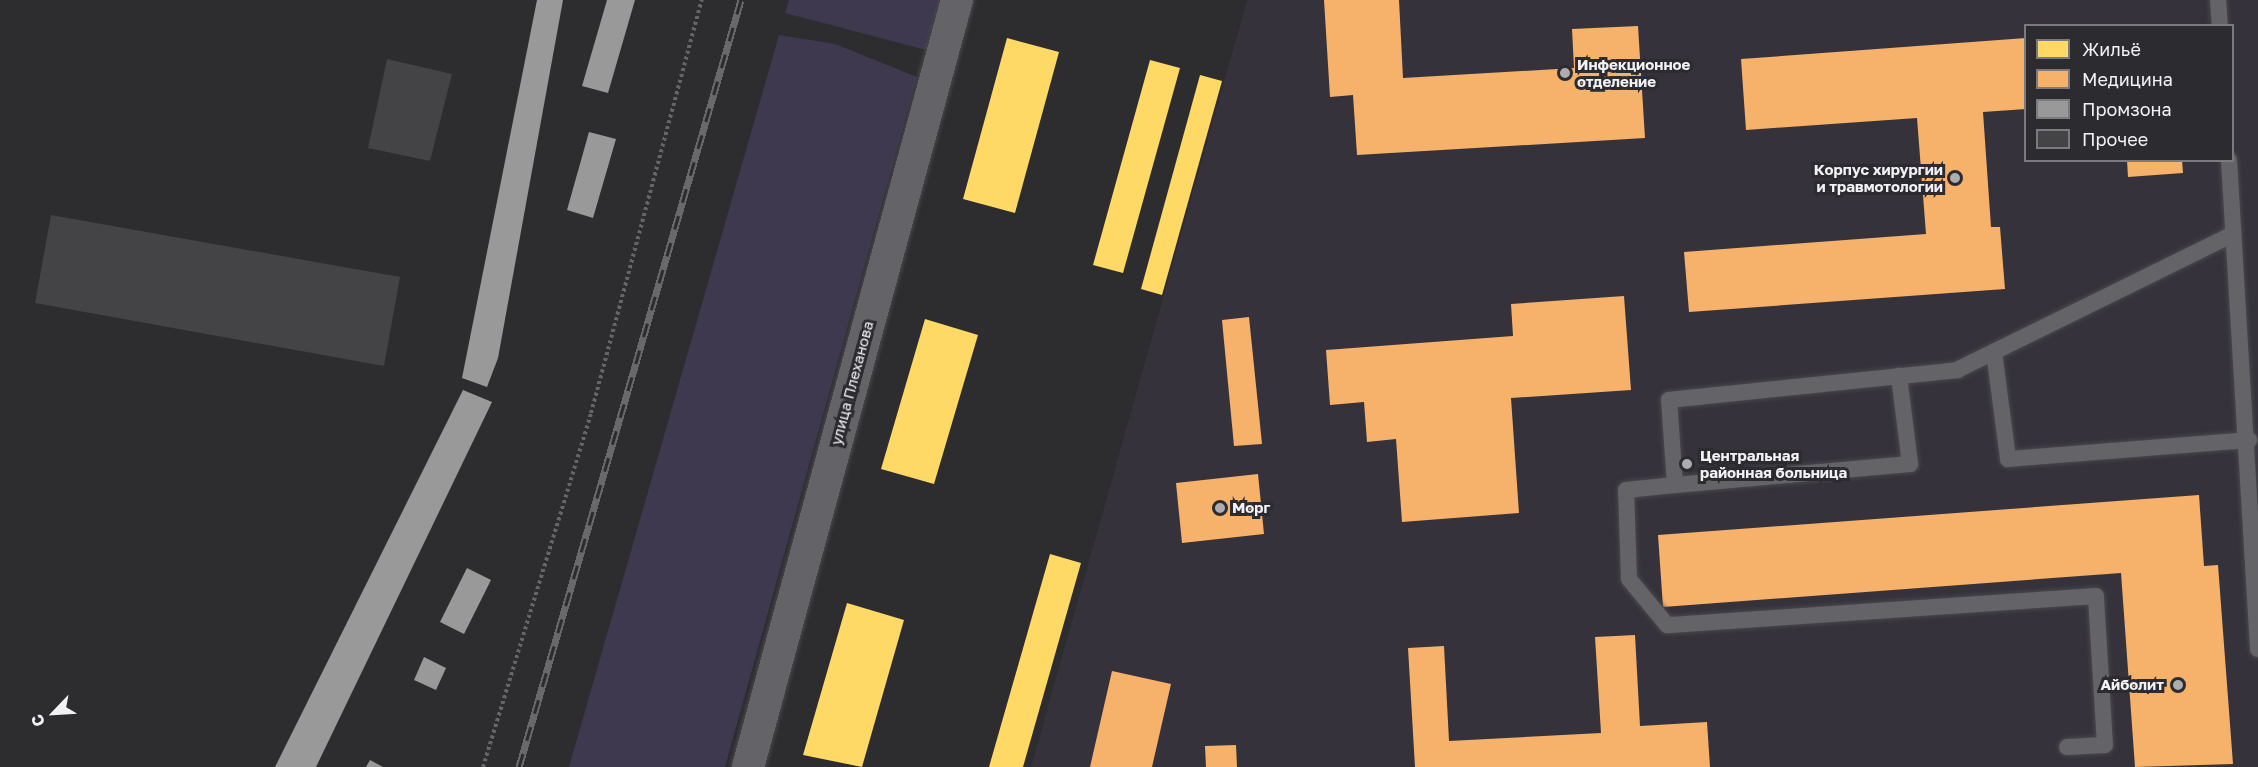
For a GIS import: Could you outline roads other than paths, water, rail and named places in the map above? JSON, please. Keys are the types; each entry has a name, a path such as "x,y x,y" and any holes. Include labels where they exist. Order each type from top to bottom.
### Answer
{"street":[{"name":"улица Плеханова","path":"748,767 957,0"}],"lane":[{"path":"2218,0 2220,24"},
{"path":"2229,162 2234,234 2253,419 2249,440 2258,649"},
{"path":"1675,485 1669,400 1957,370 2234,234"},
{"path":"1994,352 2008,459 2249,440"},
{"path":"1899,376 1910,464 1626,490 1629,579 1667,625 2096,596 2105,745 2067,747"}],"railway":[{"path":"519,767 741,0"}],"place":[{"name":"Инфекционное отделение","path":"1565,73"},
{"name":"Корпус хирургии и травмотологии","path":"1955,178"},
{"name":"Центральная районная больница","path":"1687,464"},
{"name":"Морг","path":"1220,508"},
{"name":"Айболит","path":"2178,685"}]}
